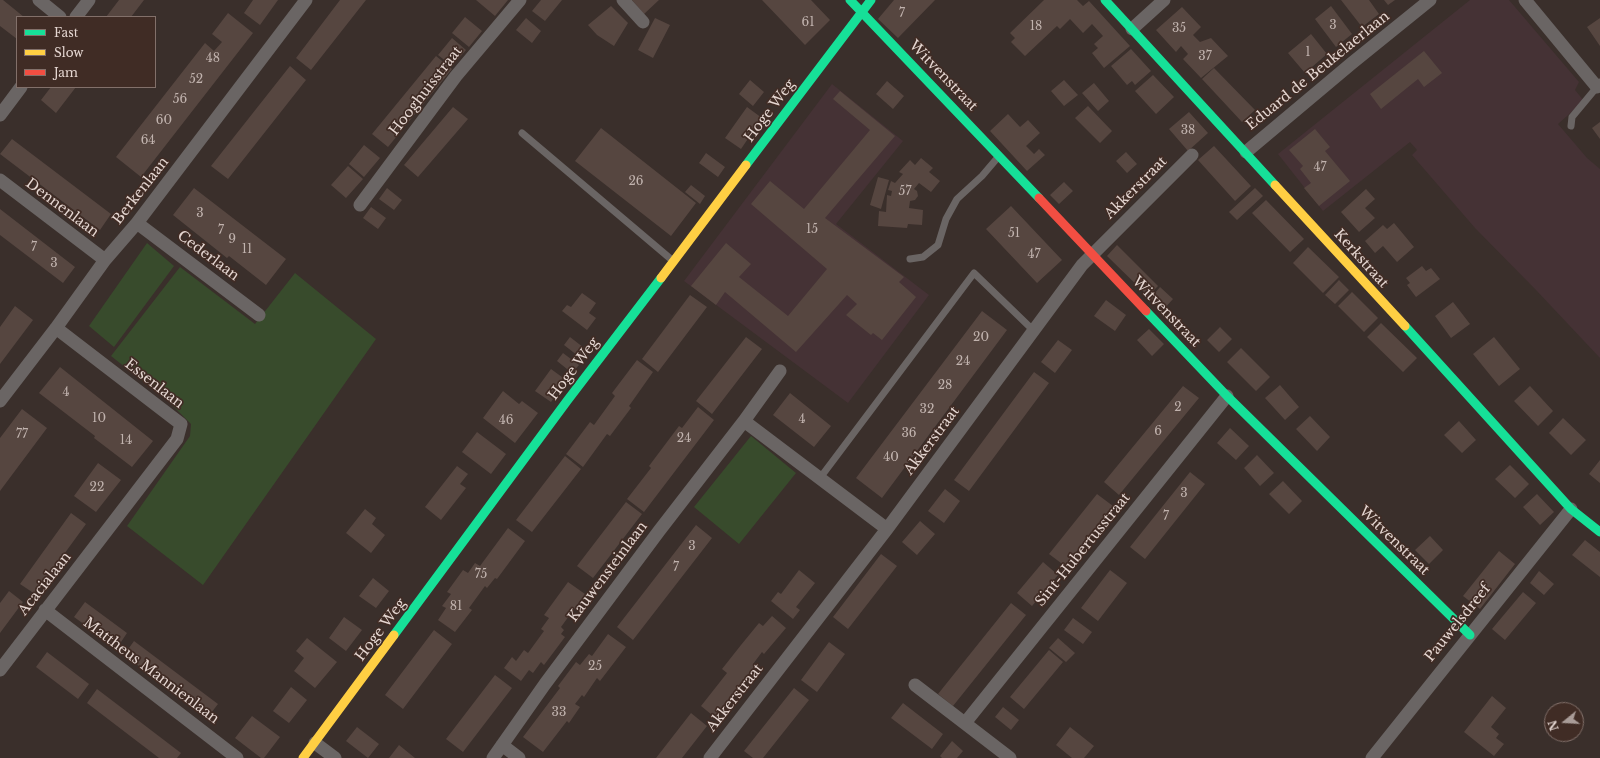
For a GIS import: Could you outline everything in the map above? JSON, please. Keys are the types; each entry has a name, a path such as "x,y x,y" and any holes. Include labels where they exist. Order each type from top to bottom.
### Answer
{"street":[{"path":"39,0 59,16"},
{"path":"77,16 89,0"},
{"name":"Berkenlaan","path":"0,401 56,328 105,260 137,223 306,0"},
{"name":"Hooghuisstraat","path":"360,205 456,76 520,0"},
{"path":"623,0 643,22"},
{"name":"Witvenstraat","path":"850,0 1227,396 1470,635"},
{"name":"Hoge Weg","path":"303,758 673,260 840,41 860,12 871,0"},
{"name":"Kerkstraat","path":"1105,0 1246,152 1571,509 1600,532"},
{"path":"1132,29 1164,0"},
{"name":"Eduard de Beukelaerlaan","path":"1246,152 1430,0"},
{"path":"1525,0 1599,86"},
{"path":"0,114 20,88"},
{"name":"Akkerstraat","path":"710,758 887,528 1082,265 1192,155"},
{"name":"Dennenlaan","path":"0,180 105,260"},
{"name":"Cederlaan","path":"137,223 259,315"},
{"name":"Essenlaan","path":"56,328 181,424 178,439 117,517"},
{"name":"Kauwensteinlaan","path":"493,758 545,684 649,544 744,421 780,371"},
{"name":"Sint-Hubertusstraat","path":"965,723 1227,396"},
{"path":"744,421 887,528"},
{"name":"Pauwelsdreef","path":"1372,758 1571,509"},
{"name":"Acacialaan","path":"0,670 117,517"},
{"name":"Mattheus Mannienlaan","path":"45,610 237,758"},
{"path":"915,685 1010,758"},
{"path":"315,743 335,758"},
{"path":"502,746 515,757"}],"lane":[{"path":"1571,126 1572,117 1599,86"},
{"path":"522,133 673,260"},
{"path":"910,260 923,257 938,245 946,219 957,199 982,176 1000,156"},
{"path":"820,478 974,273 1034,331"}],"shaded area":[{"path":"1470,0 1509,0 1579,82 1575,90 1584,101 1558,124 1587,158 1600,169 1600,358 1475,228 1412,155 1417,150 1410,142 1323,211 1278,154"},
{"path":"832,84 903,141 836,224 929,295 848,403 684,281"}],"green space":[{"path":"147,243 174,266 114,347 89,326"},
{"path":"180,267 255,324 295,273 376,339 203,585 127,526 190,436 191,424 168,401 111,356"},
{"path":"751,436 796,473 739,544 694,507"}],"building":[{"path":"0,0 3,0 23,16 16,16 16,38 0,26"},
{"path":"119,0 144,0 132,16 107,16"},
{"path":"253,0 278,0 260,25 244,13"},
{"path":"340,0 366,0 311,70 296,58"},
{"path":"476,0 508,0 495,16"},
{"path":"541,0 562,0 545,21 532,11"},
{"path":"632,0 659,0 644,14"},
{"path":"762,0 811,0 830,20 805,45"},
{"path":"894,0 935,0 898,38 878,19"},
{"path":"1044,0 1077,0 1083,6 1089,1 1130,46 1104,68 1092,53 1098,48 1094,44 1103,36 1092,24 1083,33 1070,19 1060,29 1057,26 1025,56 1011,42 1015,38 1010,33"},
{"path":"1341,0 1369,0 1379,14 1362,27"},
{"path":"1384,0 1395,0 1388,5"},
{"path":"611,6 628,23 614,46 597,35 588,25"},
{"path":"1331,6 1352,34 1336,47 1315,19"},
{"path":"1182,7 1201,27 1193,35 1200,42 1211,38 1228,56 1201,78 1183,59 1188,54 1181,46 1176,52 1156,30"},
{"path":"228,13 253,33 141,177 116,157 205,43 214,51 222,42 212,34"},
{"path":"465,17 482,31 469,47 452,33"},
{"path":"526,18 541,31 532,43 516,30"},
{"path":"655,18 670,25 653,58 638,50"},
{"path":"1600,18 1600,46 1587,27"},
{"path":"1311,34 1327,54 1305,73 1288,53"},
{"path":"452,38 466,50 452,66 438,55"},
{"path":"1131,49 1151,71 1135,85 1132,81 1127,85 1111,66"},
{"path":"1424,51 1442,73 1424,87 1418,79 1381,109 1370,94"},
{"path":"436,56 452,69 388,147 372,134"},
{"path":"290,66 306,80 228,179 211,166"},
{"path":"1214,68 1255,110 1242,122 1202,79"},
{"path":"1153,75 1174,97 1156,114 1135,91"},
{"path":"750,80 764,92 753,106 739,94"},
{"path":"1064,80 1078,95 1064,106 1051,91"},
{"path":"887,81 904,96 893,109 876,94"},
{"path":"1094,83 1109,101 1098,111 1082,93"},
{"path":"50,88 75,88 56,113 41,100"},
{"path":"840,91 895,136 825,218 904,277 899,282 916,297 882,340 873,333 871,335 846,315 857,304 847,295 796,352 725,292 716,305 691,286 726,243 751,264 739,277 788,316 827,269 751,204 770,181 804,209 870,130 833,99"},
{"path":"1088,106 1112,131 1100,143 1075,118"},
{"path":"453,107 468,119 418,177 404,165"},
{"path":"747,107 762,118 741,149 725,138"},
{"path":"1189,112 1208,133 1188,151 1169,129"},
{"path":"1008,114 1020,127 1028,120 1040,133 1026,146 1034,154 1039,149 1045,155 1027,171 990,131"},
{"path":"1600,122 1600,139 1592,128"},
{"path":"601,128 696,203 671,236 575,161"},
{"path":"1315,129 1330,147 1325,151 1350,181 1319,206 1304,188 1311,183 1300,169 1303,166 1289,150"},
{"path":"12,139 111,214 100,230 0,154"},
{"path":"364,145 380,158 364,177 349,164"},
{"path":"1214,146 1251,186 1235,201 1198,160"},
{"path":"1126,152 1137,164 1127,173 1116,161"},
{"path":"706,153 725,167 718,177 699,163"},
{"path":"921,158 933,168 929,172 940,181 931,192 919,183 914,189 917,191 918,196 915,200 910,201 909,208 923,210 922,225 908,224 907,228 878,226 879,211 886,212 887,195 891,196 892,191 888,190 891,181 895,183 903,174 899,172 910,160 915,165"},
{"path":"348,166 363,179 346,198 331,185"},
{"path":"878,177 889,180 881,209 870,205"},
{"path":"1064,182 1073,191 1059,204 1050,195"},
{"path":"691,185 705,196 700,204 685,192"},
{"path":"194,188 286,259 266,285 229,256 227,258 173,215"},
{"path":"387,188 402,200 394,210 379,199"},
{"path":"1255,188 1263,196 1237,220 1229,212"},
{"path":"1366,189 1375,199 1365,208 1375,218 1359,232 1341,212"},
{"path":"1266,200 1304,239 1290,252 1252,213"},
{"path":"1011,206 1062,260 1037,283 986,229"},
{"path":"371,207 386,218 378,229 363,218"},
{"path":"0,209 75,267 63,283 0,235"},
{"path":"1394,223 1414,247 1397,262 1383,246 1375,253 1365,241 1383,225 1387,229"},
{"path":"1117,245 1158,286 1148,296 1107,256"},
{"path":"1308,247 1339,277 1323,293 1293,263"},
{"path":"1422,266 1426,271 1431,268 1440,279 1416,297 1407,285 1410,283 1406,278"},
{"path":"1339,280 1349,290 1335,304 1325,295"},
{"path":"1160,287 1173,299 1163,310 1150,299"},
{"path":"1352,292 1378,318 1364,332 1338,306"},
{"path":"582,293 596,303 589,313 596,318 587,330 562,311 567,305 571,307"},
{"path":"690,295 707,307 658,372 642,359"},
{"path":"1106,300 1126,315 1115,331 1094,316"},
{"path":"1453,302 1470,324 1451,338 1435,316"},
{"path":"15,306 33,320 0,364 0,327"},
{"path":"982,311 1007,330 882,498 856,478"},
{"path":"1381,323 1417,358 1403,372 1367,337"},
{"path":"1220,327 1232,339 1219,352 1207,340"},
{"path":"1149,329 1164,344 1152,356 1137,340"},
{"path":"570,337 588,351 582,359 564,345"},
{"path":"746,337 762,349 712,414 696,401"},
{"path":"1494,337 1520,369 1499,386 1473,354"},
{"path":"1058,340 1072,350 1055,373 1041,362"},
{"path":"1241,348 1270,377 1256,391 1227,362"},
{"path":"563,353 579,365 572,373 557,361"},
{"path":"637,360 653,372 629,406 631,408 610,436 607,434 583,467 566,454 590,422 594,425 615,396 612,393"},
{"path":"60,367 153,441 132,467 94,438 95,436 39,393"},
{"path":"551,369 566,380 551,402 535,391"},
{"path":"1034,372 1049,383 969,491 954,480"},
{"path":"1280,385 1299,407 1285,420 1265,398"},
{"path":"1183,386 1199,398 1119,495 1104,482"},
{"path":"1530,386 1553,411 1538,426 1514,401"},
{"path":"503,391 519,404 522,401 538,413 515,443 483,418"},
{"path":"790,393 831,426 814,447 773,415"},
{"path":"698,407 714,420 644,512 627,499 651,468 649,466 679,426 682,428"},
{"path":"22,409 47,428 0,491 0,438"},
{"path":"1310,416 1330,437 1317,451 1296,429"},
{"path":"1563,418 1586,440 1571,455 1549,433"},
{"path":"1459,421 1476,440 1462,453 1444,435"},
{"path":"1230,428 1249,446 1236,460 1217,443"},
{"path":"477,432 506,454 491,474 462,452"},
{"path":"1257,455 1274,473 1260,486 1244,468"},
{"path":"565,456 581,469 532,532 516,520"},
{"path":"1600,460 1600,483 1589,474"},
{"path":"98,463 121,480 96,512 74,496"},
{"path":"1510,465 1529,484 1515,498 1495,479"},
{"path":"457,466 468,474 460,484 466,488 441,520 425,507"},
{"path":"1190,472 1205,484 1145,559 1130,547"},
{"path":"1283,481 1302,501 1289,514 1269,494"},
{"path":"945,489 960,501 944,523 928,511"},
{"path":"1097,494 1113,506 1065,566 1049,554"},
{"path":"1537,494 1554,512 1540,525 1523,507"},
{"path":"626,502 642,514 593,578 577,566"},
{"path":"365,509 376,518 372,524 385,535 371,553 346,533"},
{"path":"71,513 86,524 35,594 20,584"},
{"path":"920,521 935,534 917,555 902,542"},
{"path":"696,525 712,538 633,640 617,627"},
{"path":"508,528 525,541 497,579 495,578 487,588 485,586 469,608 472,610 455,632 438,620 446,608 442,606 451,594 447,592 463,570 468,573 475,563 480,566"},
{"path":"1430,536 1443,550 1429,564 1415,550"},
{"path":"1585,540 1600,552 1600,577 1572,555"},
{"path":"1499,551 1515,564 1480,609 1463,596"},
{"path":"881,554 897,566 848,629 833,617"},
{"path":"1043,562 1058,575 1032,606 1017,593"},
{"path":"799,570 815,583 796,607 800,610 793,619 771,601 778,592 781,594"},
{"path":"1110,570 1127,583 1098,621 1081,608"},
{"path":"1539,571 1554,584 1544,595 1530,583"},
{"path":"373,578 389,591 376,608 359,596"},
{"path":"568,582 585,594 561,627 564,630 561,634 565,637 544,665 541,662 533,673 529,670 521,681 504,668 512,657 516,661 524,650 528,653 544,631 541,629 549,618 544,615"},
{"path":"9,591 23,602 0,633 0,603"},
{"path":"1523,592 1536,603 1505,640 1492,629"},
{"path":"85,602 127,633 117,648 74,617"},
{"path":"1011,603 1026,615 953,706 938,694"},
{"path":"772,616 786,628 764,654 762,652 753,664 755,666 741,683 743,685 717,719 701,706 727,673 722,669 759,623 763,626"},
{"path":"344,617 362,630 346,651 329,638"},
{"path":"1073,618 1092,632 1083,644 1064,630"},
{"path":"434,630 452,644 403,709 385,695"},
{"path":"608,634 626,647 600,681 597,678 584,697 582,695 575,704 580,707 569,723 567,721 543,752 523,737 560,688 558,686 576,662 580,665 589,654 592,656"},
{"path":"307,638 337,662 315,688 294,671 304,658 296,651"},
{"path":"1058,638 1075,653 1066,662 1049,648"},
{"path":"134,641 218,704 208,717 124,655"},
{"path":"829,642 845,654 817,692 801,680"},
{"path":"1049,650 1063,662 1024,709 1010,697"},
{"path":"47,652 89,684 78,699 36,667"},
{"path":"495,675 512,688 463,752 446,739"},
{"path":"291,687 307,700 289,723 273,711"},
{"path":"794,688 809,700 763,758 753,758 744,751"},
{"path":"97,689 181,753 177,758 159,758 87,703"},
{"path":"1492,696 1506,708 1491,727 1499,734 1496,738 1504,744 1494,756 1464,732"},
{"path":"903,703 943,734 932,749 891,718"},
{"path":"1003,707 1019,720 1011,730 995,717"},
{"path":"691,713 707,726 682,758 656,758"},
{"path":"252,716 280,737 264,758 261,758 235,738"},
{"path":"357,727 379,744 368,758 346,741"},
{"path":"1070,727 1094,746 1084,758 1072,758 1056,745"},
{"path":"952,741 963,751 957,758 942,758 940,756"},
{"path":"399,745 415,758 389,758"}],"traffic: fast":[{"path":"850,0 1039,198"},
{"path":"746,165 871,0"},
{"path":"1105,0 1275,185"},
{"path":"394,635 567,401 661,278"},
{"path":"1146,311 1227,396 1470,635"},
{"path":"1405,326 1571,509 1600,532"}],"traffic: slow":[{"path":"661,278 746,165"},
{"path":"1275,185 1405,326"},
{"path":"303,758 394,635"}],"traffic: jam":[{"path":"1039,198 1146,311"}]}
